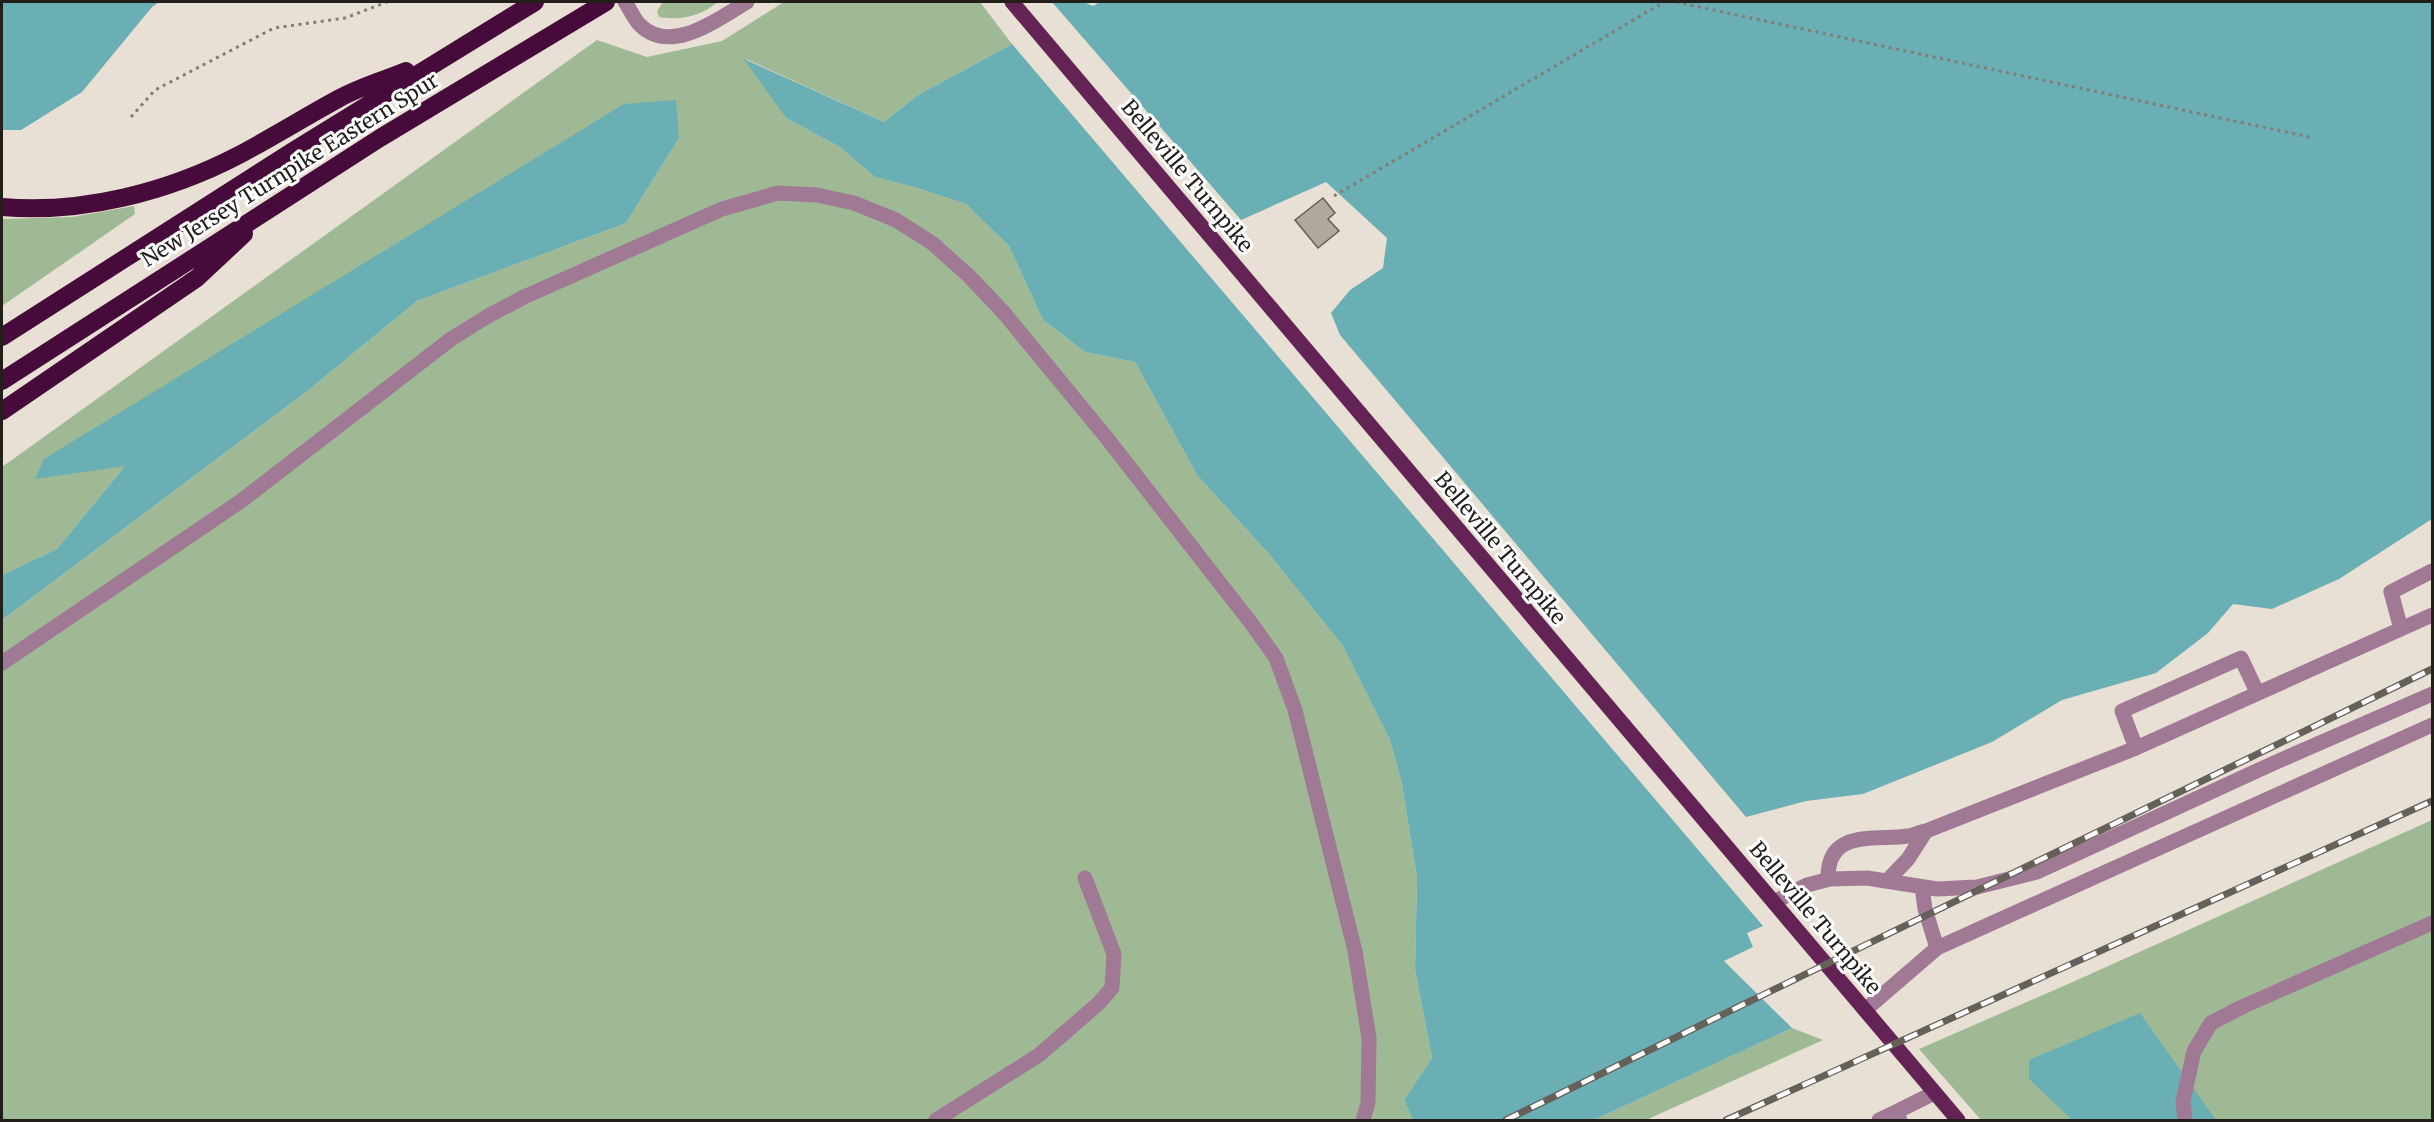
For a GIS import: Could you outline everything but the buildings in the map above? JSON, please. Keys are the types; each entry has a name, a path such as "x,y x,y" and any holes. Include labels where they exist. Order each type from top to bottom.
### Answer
{"highway":[{"name":"New Jersey Turnpike Eastern Spur","path":"2,337 284,157 536,2"},
{"name":"New Jersey Turnpike Eastern Spur","path":"2,381 278,203 606,2"},
{"path":"2,207 47,208 87,204 163,186 237,156 293,127 340,98 455,51"},
{"path":"2,411 197,278 278,203"}],"main road":[{"name":"Belleville Turnpike","path":"1012,2 1958,1120"}],"lane":[{"path":"625,2 640,25 658,35 667,36 677,36 698,29 747,2"},
{"path":"2,663 241,501 401,376 451,339 488,316 524,297 722,209 778,193 817,195 854,203 896,220 932,243 969,276 1004,313 1114,446 1276,658 1295,710 1355,951 1369,1038 1368,1103 1363,1120"},
{"path":"2401,629 2391,592 2433,571"},
{"path":"1828,879 1828,866 1837,851 1852,840 1870,836 1907,836 1926,831 2136,748 2433,615"},
{"path":"2136,748 2122,711 2241,658 2257,692"},
{"path":"1774,902 1807,885 1828,879 1868,878 1937,890 1977,887 2037,872 2274,763 2433,694"},
{"path":"1865,1010 1937,948 2433,725"},
{"path":"1887,881 1908,859 1926,831"},
{"path":"936,1120 1039,1055 1099,1003 1112,988 1114,954 1085,878"},
{"path":"1922,887 1925,909 1937,948"},
{"path":"2185,1120 2183,1101 2194,1051 2211,1023 2244,1006 2433,923"},
{"path":"1879,1120 1898,1116 1934,1093"}],"path":[{"path":"131,117 155,90 274,28 345,18 387,2"},
{"path":"1334,196 1664,2"},
{"path":"1676,2 2314,138"}],"green space":[{"path":"663,2 718,2 697,14 675,18 659,17 657,11"},
{"path":"784,2 980,2 1012,44 918,95 884,122 746,59 786,118 840,147 875,177 966,204 1009,246 1043,320 1085,352 1135,362 1197,475 1269,554 1343,646 1390,740 1402,784 1417,878 1415,969 1432,1058 1404,1100 1413,1120 2,1120 2,620 306,392 417,301 626,223 679,138 125,466 57,549 2,575 2,467 597,40 647,57 722,41"},
{"path":"134,206 135,214 2,306 2,219 72,217"},
{"path":"2432,820 2432,1120 1981,1120 1919,1049 2075,981"},
{"path":"1792,1028 1823,1040 1646,1120 1594,1120"}],"water":[{"path":"2,2 159,2 152,7 82,92 21,130 2,130"},
{"path":"1052,2 1084,2 1093,6 1100,2 2432,2 2432,519 2339,579 2272,609 2233,604 2208,633 2156,673 2062,700 1992,742 1863,794 1806,801 1746,817 1340,335 1331,313 1350,290 1383,268 1387,238 1326,182 1241,220"},
{"path":"1012,44 1763,926 1747,933 1753,947 1724,961 1792,1028 1594,1120 1413,1120 1404,1100 1432,1058 1415,969 1417,878 1402,784 1390,740 1343,646 1269,554 1197,475 1135,362 1085,352 1043,320 1009,246 966,204 875,177 840,147 786,118 744,59 884,122 918,95"},
{"path":"676,100 679,138 626,223 417,301 306,392 2,620 2,575 57,549 125,466 35,479 44,459 624,104"},
{"path":"2140,1013 2216,1120 2072,1120 2029,1079 2029,1060"}],"railway":[{"path":"1506,1120 2432,669"},
{"path":"1726,1120 2432,801"}]}
